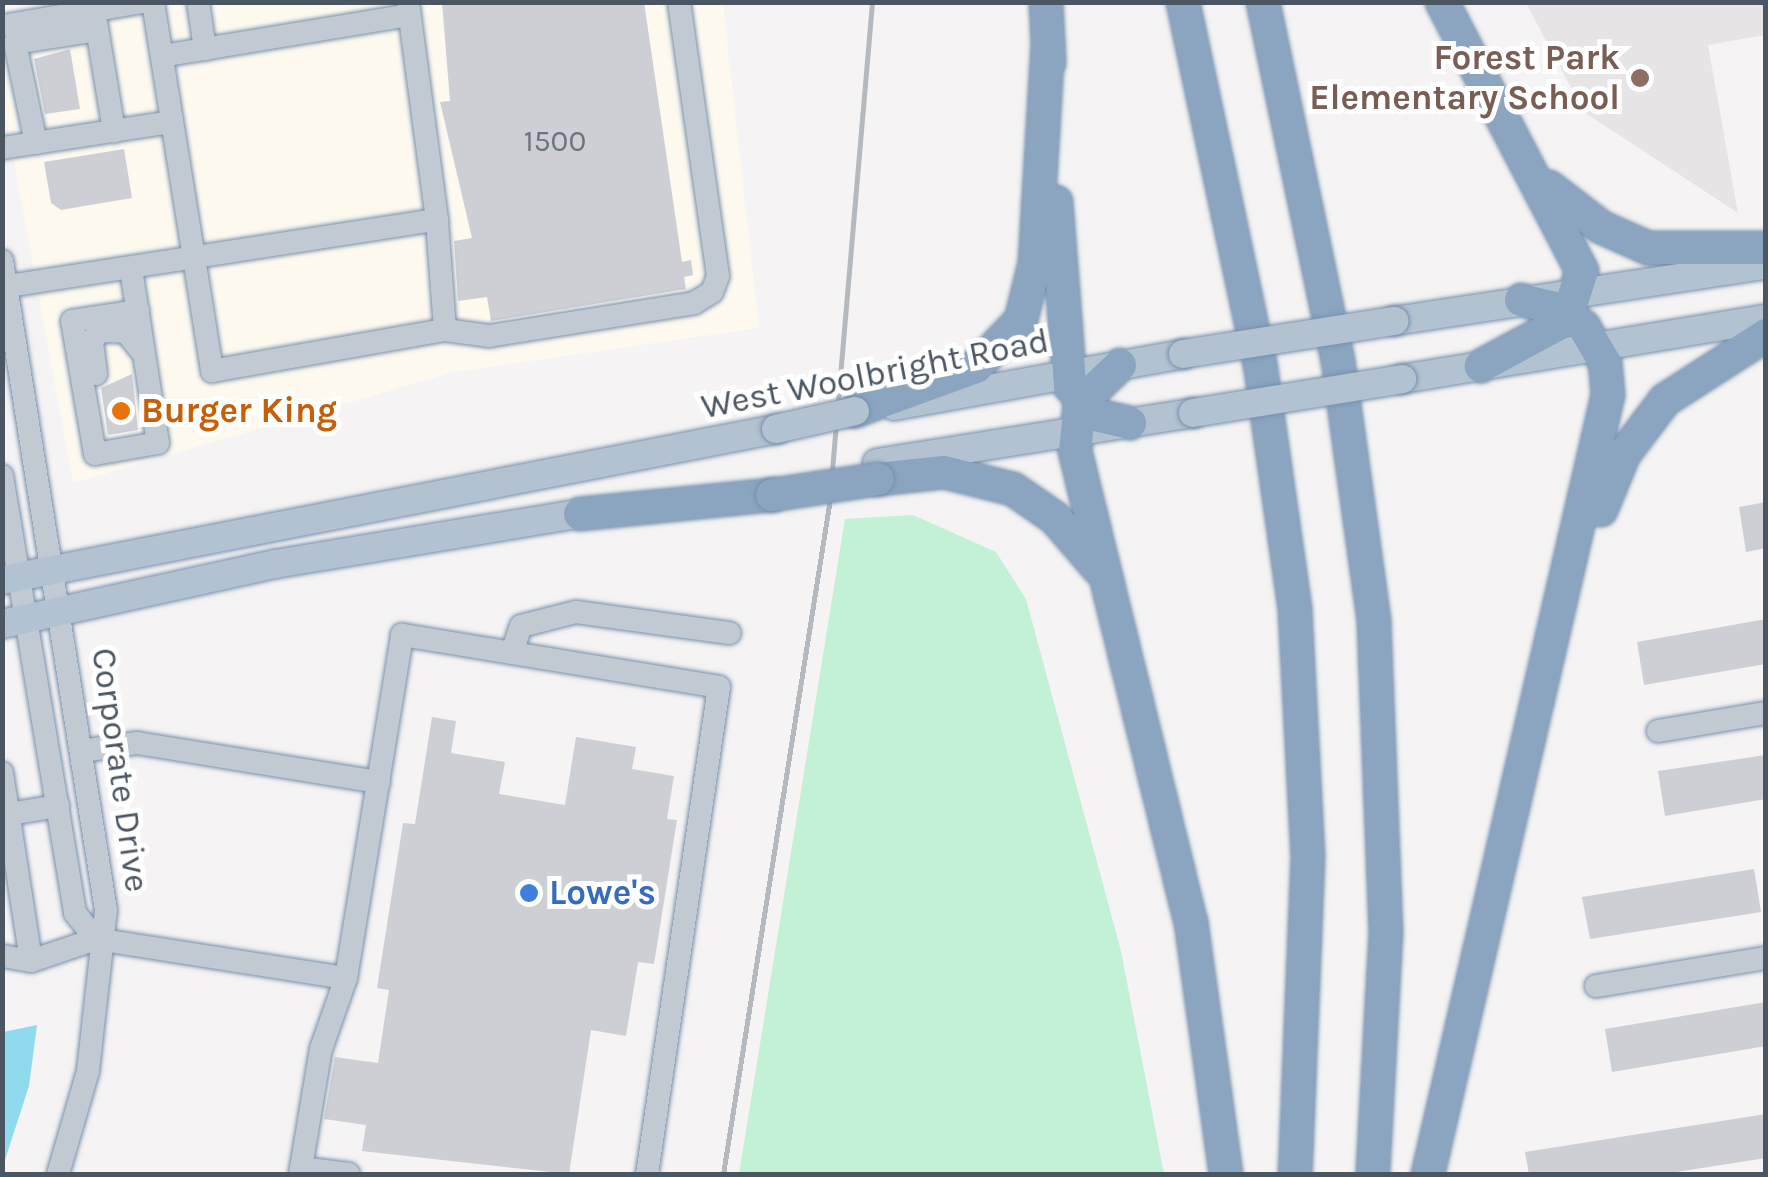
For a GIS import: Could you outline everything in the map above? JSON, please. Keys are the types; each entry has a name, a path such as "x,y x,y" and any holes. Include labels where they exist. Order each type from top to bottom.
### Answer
{"highway":[{"path":"1046,2 1073,403 1106,580 1200,967 1226,1174"},
{"path":"1183,2 1260,363 1295,610 1308,855 1296,1174"},
{"path":"1263,2 1338,361 1374,622 1386,931 1374,1174"},
{"path":"1428,1174 1566,597 1608,394 1598,347 1576,303 1575,250 1442,2"},
{"path":"855,411 888,403 976,367 1021,320 1035,263 1048,42"},
{"path":"1536,175 1633,243 1692,254 1766,248"},
{"path":"1521,300 1576,303"},
{"path":"1482,366 1576,303"},
{"path":"1566,597 1614,475 1648,420 1693,378 1766,334"},
{"path":"1073,403 1120,365"},
{"path":"1073,403 1130,422"},
{"path":"580,514 877,471 944,472 1012,488 1055,518 1106,580"}],"main road":[{"path":"1576,303 1766,265"},
{"path":"1120,365 1521,300"},
{"path":"1130,422 1766,319"},
{"name":"West Woolbright Road","path":"888,403 1073,403"},
{"path":"877,471 1073,403"},
{"name":"West Woolbright Road","path":"12,577 855,411"},
{"path":"15,621 580,514"}],"street":[{"path":"36,144 15,43 143,2"},
{"path":"154,2 212,371 445,330 489,336 694,303 712,292 718,276 680,2"},
{"path":"198,2 206,48"},
{"path":"162,56 409,9 437,220 445,330"},
{"path":"2,26 95,20"},
{"path":"95,20 114,132"},
{"path":"2,148 172,122"},
{"path":"5,286 437,220"},
{"name":"Corporate Drive","path":"2,261 56,566 106,910 96,938 88,1070 58,1174"},
{"path":"132,269 158,443 95,454 72,320 138,311"},
{"path":"114,450 105,440 92,340 118,329 144,354"},
{"name":"Corporate Drive","path":"2,476 15,621 58,806 75,913 96,938"},
{"path":"512,653 521,626 576,612 730,633"},
{"path":"349,1174 300,1171 320,1050 346,978 402,635 719,687 647,1174"},
{"path":"1658,731 1766,714"},
{"path":"82,751 138,743 379,782"},
{"path":"2,772 31,961"},
{"path":"9,814 58,806"},
{"path":"2,956 31,961 96,938 346,978"},
{"path":"1596,986 1766,958"}],"shaded area":[{"path":"2,3 723,3 759,328 454,372 73,483 3,103"},
{"name":"Forest Park Elementary School","path":"1526,3 1765,3 1765,35 1708,45 1738,213 1584,112"}],"green space":[{"path":"913,515 996,552 1026,599 1121,951 1164,1174 739,1174 845,519"}],"water":[{"path":"37,1025 29,1086 3,1166 3,1032"}],"building":[{"path":"442,2 644,2 682,262 691,260 693,275 684,277 686,289 491,321 487,297 458,301 454,241 472,238 440,102 450,101"},
{"path":"70,49 80,109 45,114 34,59"},
{"path":"124,149 132,198 61,210 51,203 44,162"},
{"name":"Burger King","path":"132,374 138,430 108,435 101,388"},
{"path":"1766,502 1766,548 1746,552 1739,507"},
{"path":"1766,619 1766,664 1644,685 1637,642"},
{"name":"Lowe's","path":"432,717 456,721 451,753 505,762 499,794 565,805 576,737 636,747 632,769 674,776 667,819 677,820 654,964 638,962 626,1036 591,1030 569,1174 362,1151 366,1125 324,1119 335,1057 378,1063 389,990 377,988 403,823 415,824"},
{"path":"1766,755 1766,799 1665,816 1658,771"},
{"path":"1754,869 1761,912 1590,939 1582,897"},
{"path":"1766,1002 1766,1046 1612,1072 1605,1029"},
{"path":"1766,1114 1766,1158 1663,1174 1529,1174 1525,1152"}],"railway":[{"path":"723,1174 829,505 872,2"}],"place":[{"name":"Forest Park Elementary School","path":"1640,78"},
{"name":"Burger King","path":"121,411"},
{"name":"Lowe's","path":"529,893"}]}
